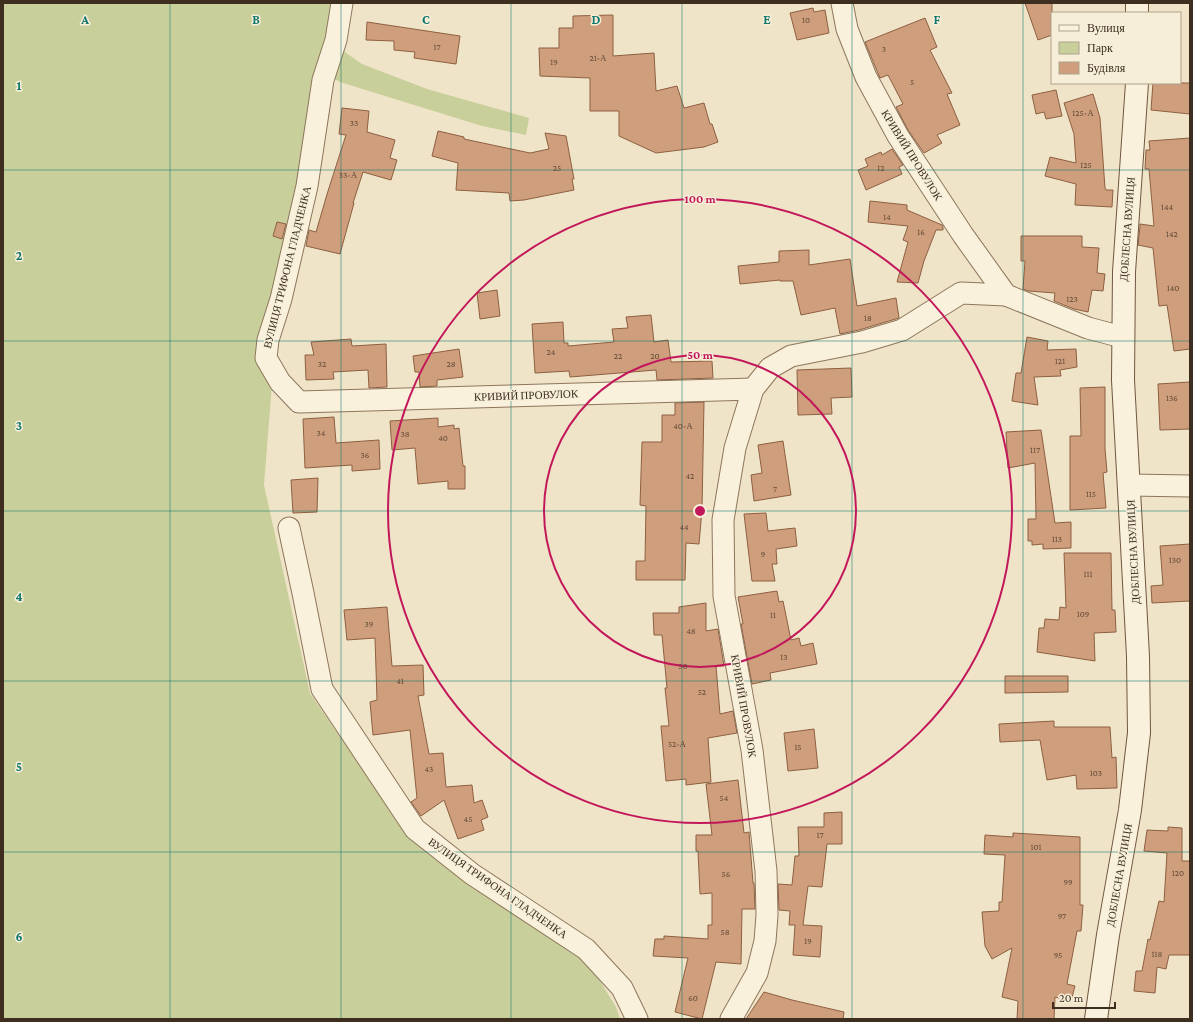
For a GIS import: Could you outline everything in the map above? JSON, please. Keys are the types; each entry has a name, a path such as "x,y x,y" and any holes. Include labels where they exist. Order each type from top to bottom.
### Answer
{"street":[{"name":"ВУЛИЦЯ ТРИФОНА ГЛАДЧЕНКА","path":"299,402 280,382 266,358 268,340 282,299 307,186 323,80 336,40 342,3"},
{"name":"КРИВИЙ ПРОВУЛОК","path":"842,3 847,29 866,77 898,136 963,235 1006,295"},
{"name":"ДОБЛЕСНА ВУЛИЦЯ","path":"1096,1019 1108,935 1130,810 1139,733 1138,656 1122,337 1124,264 1137,84"},
{"name":"КРИВИЙ ПРОВУЛОК","path":"731,1019 757,973 764,941 767,915 766,871 752,750 724,596 723,520 736,448 753,389 770,368 791,356 862,342 902,330 962,293 1006,295 1088,328 1122,337"},
{"name":"КРИВИЙ ПРОВУЛОК","path":"299,402 753,389"},
{"path":"1129,485 1190,486"},
{"name":"ВУЛИЦЯ ТРИФОНА ГЛАДЧЕНКА","path":"289,528 322,689 414,829 472,874 586,949 622,988 637,1019"}],"green space":[{"path":"3,3 332,3 277,288 272,384 264,485 310,693 407,835 589,963 616,1007 620,1019 3,1019"},
{"path":"342,50 362,64 427,89 529,118 526,135 482,126 340,82 334,79 333,74"}],"building":[{"path":"1025,3 1052,3 1051,35 1038,40"},
{"path":"813,8 814,12 825,10 829,33 797,40 790,13"},
{"path":"613,15 613,56 654,53 656,91 677,86 684,108 704,103 710,124 712,124 718,142 704,147 656,153 619,136 619,111 590,111 590,78 540,76 539,48 559,48 559,28 573,28 573,16"},
{"path":"925,18 937,47 930,50 952,93 947,94 960,125 937,135 942,143 924,153 908,130 896,107 903,104 888,75 880,78 865,42"},
{"path":"367,22 460,36 456,64 414,58 415,52 394,50 394,41 366,40"},
{"path":"1190,83 1190,114 1151,110 1153,84"},
{"path":"1056,90 1062,116 1046,119 1044,112 1036,114 1032,95"},
{"path":"1093,94 1100,118 1105,188 1106,190 1113,190 1112,207 1075,205 1076,184 1045,176 1050,157 1076,163 1074,134 1064,103"},
{"path":"342,108 369,111 367,132 395,140 390,158 397,160 391,180 363,172 353,203 340,254 306,246 309,230 316,232 346,135 339,134"},
{"path":"438,131 464,137 464,139 530,153 549,149 545,133 566,136 574,179 572,179 574,190 524,200 510,201 509,193 456,190 458,163 432,156"},
{"path":"1190,138 1190,349 1174,351 1167,305 1159,306 1153,248 1138,245 1140,224 1154,226 1149,169 1145,169 1146,150 1150,150 1149,141"},
{"path":"892,149 903,165 899,167 902,174 866,190 858,170 868,166 865,159 881,152 882,155"},
{"path":"870,201 907,205 907,210 942,225 943,230 936,230 924,261 918,283 897,282 908,242 903,240 908,226 868,222"},
{"path":"277,222 286,224 282,239 273,236"},
{"path":"1021,236 1082,236 1082,247 1099,248 1097,273 1105,274 1103,291 1092,290 1088,312 1074,309 1054,301 1055,293 1028,291 1023,289 1025,261 1021,261"},
{"path":"809,250 809,265 850,259 857,306 896,298 899,318 840,334 835,308 801,315 793,281 780,280 740,284 738,266 779,262 779,251"},
{"path":"497,290 500,316 480,319 477,293"},
{"path":"651,315 654,342 668,340 671,362 712,361 713,378 657,380 656,370 570,377 569,371 535,373 532,324 563,322 564,343 568,343 568,346 614,342 612,329 628,328 626,317"},
{"path":"1027,337 1048,341 1047,350 1076,349 1077,367 1060,370 1061,376 1034,377 1038,405 1012,401 1016,373 1021,373"},
{"path":"351,339 352,346 386,344 387,387 369,388 368,370 333,372 334,379 306,380 305,355 314,355 311,342"},
{"path":"459,349 463,377 437,380 437,386 420,387 419,372 415,372 413,356"},
{"path":"851,368 852,397 831,398 832,414 798,415 797,370"},
{"path":"1190,382 1190,429 1160,430 1158,384"},
{"path":"1105,387 1105,449 1107,472 1103,473 1106,508 1070,510 1070,436 1081,436 1080,388"},
{"path":"704,402 702,510 699,544 686,543 685,580 636,580 636,561 645,561 646,506 640,505 642,442 662,442 662,415 675,415 675,403"},
{"path":"334,417 336,443 379,440 380,469 352,471 352,465 305,468 303,419"},
{"path":"438,418 438,427 454,425 454,429 459,428 463,466 465,466 465,489 448,489 448,481 418,484 415,448 392,450 390,421"},
{"path":"1041,430 1055,523 1071,522 1071,548 1043,549 1043,544 1032,545 1032,541 1028,541 1028,519 1036,519 1035,463 1008,468 1006,432"},
{"path":"783,441 791,495 754,501 751,475 762,473 758,445"},
{"path":"318,478 317,512 293,513 291,480"},
{"path":"766,513 768,531 795,528 797,546 776,549 777,564 772,564 775,581 752,581 744,514"},
{"path":"1190,544 1190,601 1152,603 1151,586 1163,585 1160,546"},
{"path":"1064,553 1111,553 1112,610 1115,610 1116,632 1094,633 1095,661 1037,652 1039,628 1044,628 1045,619 1059,620 1060,607 1066,608"},
{"path":"777,591 779,602 783,601 791,640 799,638 801,646 813,643 817,664 770,673 771,680 752,684 741,624 743,624 738,597"},
{"path":"706,603 706,631 718,629 724,666 716,666 720,714 733,711 737,733 708,738 711,782 686,785 686,779 666,781 661,726 669,726 665,688 667,688 662,635 654,635 653,613 679,613 679,607"},
{"path":"387,607 392,666 423,665 424,695 418,696 429,754 443,753 446,787 472,785 474,803 482,800 488,817 481,820 484,830 458,839 444,800 421,816 411,802 417,798 410,730 373,735 370,702 377,700 375,638 347,640 344,610"},
{"path":"1005,676 1068,676 1068,692 1005,693"},
{"path":"1054,721 1054,727 1110,727 1112,758 1116,757 1117,788 1077,789 1076,775 1047,780 1040,740 1000,742 999,724"},
{"path":"814,729 818,768 788,771 784,733"},
{"path":"738,780 744,833 749,832 755,909 742,909 741,964 716,962 702,1019 675,1012 688,958 653,956 655,939 664,939 664,936 708,939 708,925 712,925 712,893 700,894 696,835 712,835 706,784"},
{"path":"842,812 842,844 827,844 822,887 808,886 803,925 822,926 820,957 793,955 795,925 789,925 790,911 779,910 778,884 792,885 795,856 799,856 798,827 824,827 824,813"},
{"path":"1168,827 1182,828 1182,861 1190,861 1190,955 1169,955 1166,969 1157,967 1155,993 1134,991 1136,971 1142,971 1148,939 1150,940 1159,901 1164,902 1167,853 1144,851 1147,830 1168,831"},
{"path":"1013,833 1080,837 1080,905 1083,905 1081,931 1077,931 1067,984 1075,986 1071,1001 1055,997 1054,1019 1017,1019 1018,1001 1002,997 1012,948 992,959 985,946 982,912 999,911 999,902 1002,902 1005,855 984,854 985,835 1013,837"},
{"path":"764,992 844,1012 843,1019 746,1019"}]}
